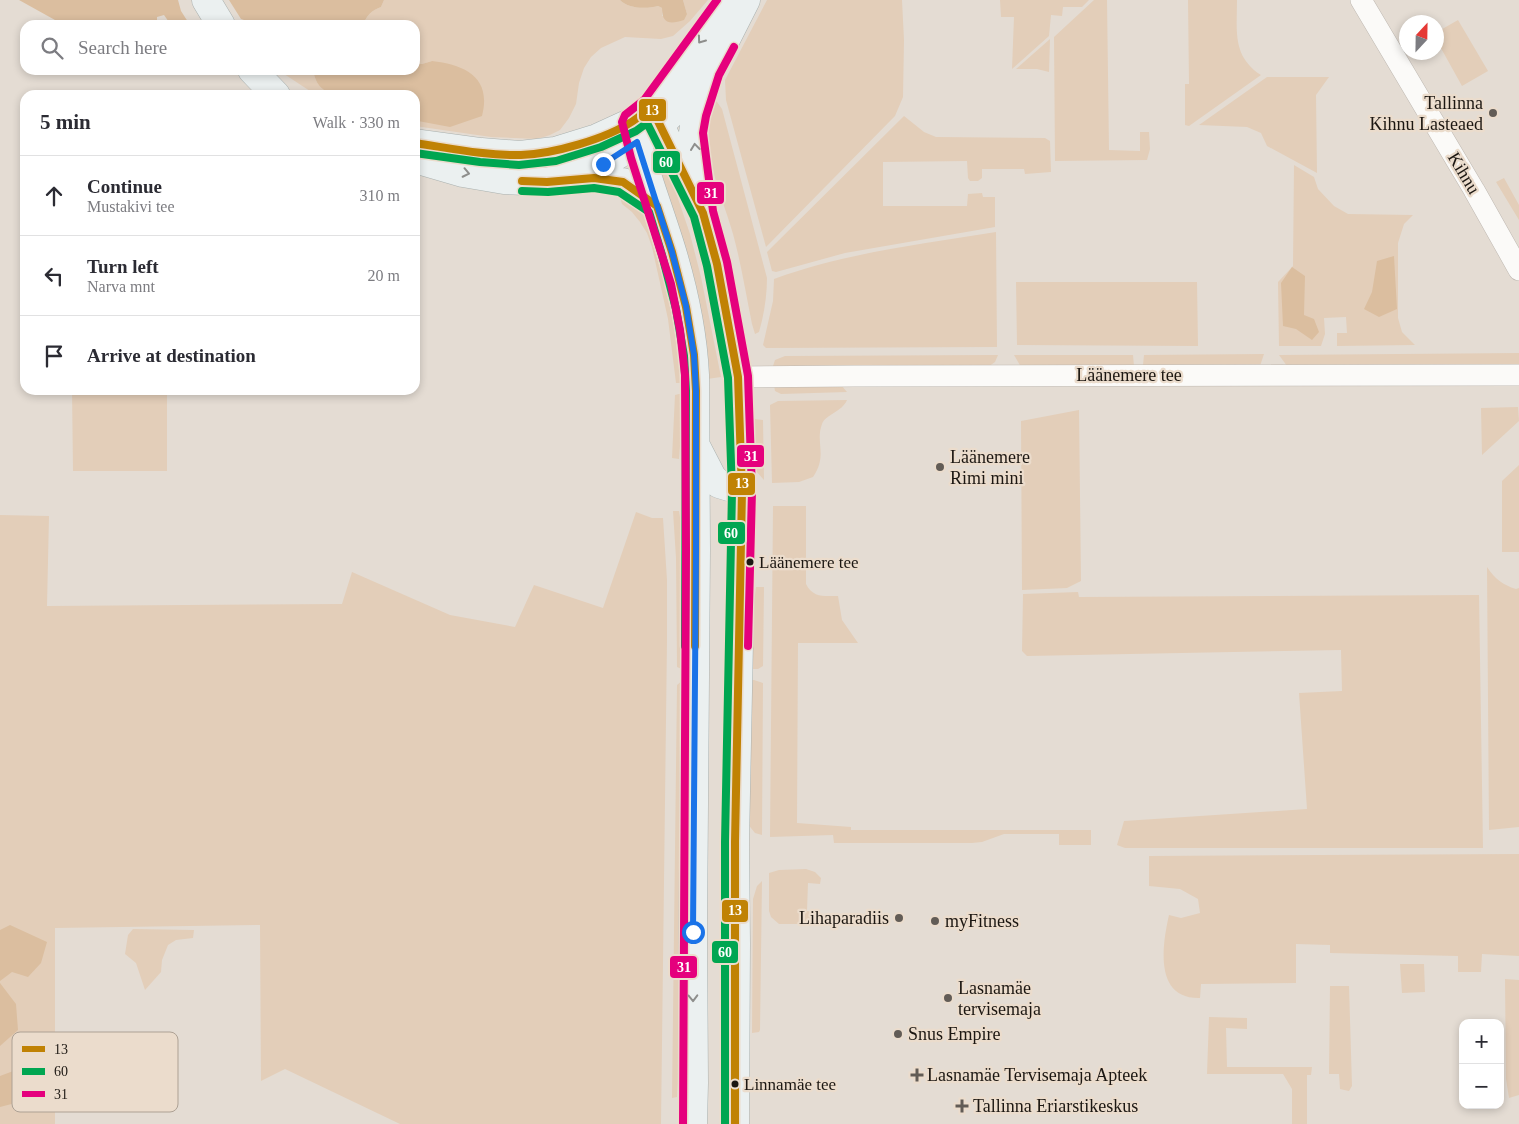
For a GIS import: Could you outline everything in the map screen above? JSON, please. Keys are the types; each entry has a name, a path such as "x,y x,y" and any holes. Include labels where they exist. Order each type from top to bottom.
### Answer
{"main road":[{"path":"206,0 218,20"},
{"path":"693,1124 696,391 694,355 686,306 672,252 657,206 645,124 678,72 729,0"},
{"path":"735,1124 735,842 742,491 738,377 717,264 703,213 693,134 696,114 710,71 746,0"},
{"path":"547,182 603,164 645,124 690,96 710,71"},
{"path":"257,75 271,90"},
{"path":"420,144 520,155 555,151 645,124"},
{"path":"645,124 703,213"},
{"path":"420,160 463,173 504,180 547,182 594,178 622,182 657,206"},
{"path":"695,445 712,477 719,484 742,491"}],"street":[{"name":"Kihnu","path":"1361,0 1474,190 1519,270"},
{"name":"Läänemere tee","path":"738,377 1519,376"}],"shaded area":[{"path":"19,0 178,0 181,11 187,20 168,20 164,15 157,17 157,20 55,20"},
{"path":"229,0 384,0 381,7 370,14 366,20 241,19"},
{"path":"384,0 620,0 623,3 638,8 658,6 662,8 662,16 687,14 683,0 708,0 690,21 673,36 661,39 625,37 601,48 591,57 584,68 579,83 576,104 569,118 560,130 537,139 491,137 420,127 420,112 432,61 420,64 420,20 366,20 370,14 381,7"},
{"path":"620,0 683,0 687,14 684,20 668,22 662,14 662,8 658,6 638,8 623,3"},
{"path":"767,0 902,0 904,40 903,97 895,116 766,247 726,100 725,80"},
{"path":"1000,0 1089,0 1082,7 1063,7 1062,16 1051,15 1049,36 1012,69 1014,17 1001,17"},
{"path":"1094,0 1107,0 1109,150 1140,151 1140,132 1149,132 1150,149 1147,160 1055,161 1054,37"},
{"path":"1188,0 1237,0 1238,42 1245,60 1261,75 1189,126 1185,125 1185,84 1189,84"},
{"path":"1458,20 1488,71 1462,86 1444,54 1444,28"},
{"path":"1050,39 1049,72 1037,69 1016,69"},
{"path":"432,61 444,63 465,70 473,75 483,92 482,116 450,127 420,121 420,90 325,90 320,86 314,75 420,75 420,64"},
{"path":"286,75 314,75 320,86 325,90 308,90"},
{"path":"1267,77 1329,77 1316,95 1317,173 1267,146 1261,133 1247,127 1199,125"},
{"path":"715,99 722,109 767,278 766,299 762,319 759,332 755,334 736,245 712,167 709,151 708,134"},
{"path":"904,116 924,132 936,137 1045,138 1050,141 1051,172 1025,174 1024,169 982,169 982,178 978,181 970,181 968,178 967,161 883,162 883,206 967,206 968,194 982,193 983,197 995,197 995,227 845,253 776,272 772,271 767,252"},
{"path":"666,163 690,234 701,277 721,377 707,379 657,167"},
{"path":"1294,165 1314,177 1318,189 1334,206 1348,214 1413,215 1404,224 1398,243 1398,318 1402,332 1415,345 1337,346 1337,333 1347,333 1346,317 1324,318 1325,334 1321,346 1279,346 1278,282 1293,266"},
{"path":"1504,178 1519,205 1519,220 1496,182"},
{"path":"622,193 631,198 652,222 675,313 684,383 676,383 668,319 652,247 647,233 640,222 622,204 620,197"},
{"path":"996,232 997,347 766,348 763,345 773,301 774,279 828,262 856,256"},
{"path":"1394,256 1397,309 1379,317 1364,309 1372,292 1377,261"},
{"path":"1292,267 1305,276 1304,315 1314,319 1319,332 1312,340 1296,329 1283,326 1281,283"},
{"path":"1016,282 1197,282 1198,346 1017,345"},
{"path":"1519,353 1519,364 1287,366 1279,355"},
{"path":"1264,354 1260,366 1143,365 1144,355"},
{"path":"998,355 995,362 988,367 773,366 775,360 785,356"},
{"path":"1014,355 1133,355 1134,366 1021,367"},
{"path":"774,385 841,385 847,392 781,394 775,391"},
{"path":"684,394 679,459 672,458 675,395"},
{"path":"72,395 167,395 167,471 73,471"},
{"path":"847,400 842,407 822,424 820,431 820,462 813,477 799,482 772,483 770,405 778,401"},
{"path":"1518,407 1519,421 1482,455 1481,408"},
{"path":"1079,410 1081,581 1067,588 1022,590 1021,421"},
{"path":"754,419 763,420 764,480 756,471"},
{"path":"1519,465 1519,552 1502,552 1502,481"},
{"path":"773,506 806,506 806,584 816,594 838,596 842,620 858,643 798,643 797,823 851,827 851,830 1091,830 1091,845 1059,845 1059,834 1004,834 982,842 972,843 834,843 833,835 770,837"},
{"path":"673,511 679,511 685,548 684,670 677,667 676,558"},
{"path":"636,512 652,518 663,518 667,580 667,640 661,1124 400,1124 285,1069 261,1081 260,925 55,928 55,1032 12,1032 12,1112 55,1112 55,1124 0,1124 0,515 49,516 47,606 342,604 352,572 450,615 515,627 534,585 603,608"},
{"path":"1487,567 1496,578 1507,586 1519,588 1519,827 1489,830"},
{"path":"756,587 764,587 763,666 758,669 748,669 748,649"},
{"path":"1078,592 1079,597 1479,595 1483,848 1125,848 1117,845 1124,821 1307,809 1299,693 1342,691 1341,650 1027,656 1022,651 1023,594"},
{"path":"683,680 680,1053 677,1097 672,1098 677,685"},
{"path":"748,680 763,683 762,835 755,833 747,823"},
{"path":"1519,854 1519,956 1482,954 1481,972 1458,972 1458,956 1330,953 1330,945 1296,944 1296,983 1201,984 1200,998 1185,996 1175,990 1168,980 1165,968 1164,941 1169,915 1181,918 1200,913 1198,899 1180,889 1149,886 1149,856"},
{"path":"806,869 815,872 821,878 820,884 808,883 807,911 817,912 821,916 821,924 779,924 771,917 769,911 769,873 779,870"},
{"path":"762,881 760,1030 759,1032 752,1033 753,899 757,886"},
{"path":"10,925 47,942 41,963 28,977 12,972 0,981 0,930"},
{"path":"133,929 194,930 193,938 176,940 168,945 162,960 161,972 145,990 136,963 125,954 128,935"},
{"path":"1400,964 1424,964 1425,992 1402,993"},
{"path":"1505,979 1519,980 1519,1095 1509,1098 1506,1079"},
{"path":"0,983 16,1004 18,1030 12,1032 12,1035 0,1046"},
{"path":"1330,986 1349,986 1352,1086 1349,1091 1340,1089 1339,1074 1329,1074"},
{"path":"1209,1017 1247,1018 1247,1029 1226,1028 1227,1067 1312,1067 1311,1075 1307,1075 1307,1124 1292,1124 1292,1089 1283,1074 1207,1074"},
{"path":"12,1072 12,1104 0,1107 0,1076"}],"transit line":[{"name":"31","path":"683,1124 685,375 680,330 671,284 631,158 622,122 625,115 644,100 717,0"},
{"name":"31","path":"734,47 719,75 706,116 703,133 713,211 727,262 748,376 752,491 748,646"},
{"name":"13","path":"420,144 495,154 521,155 548,152 609,134 633,121 651,107 703,213 717,264 738,377 742,491 735,842 735,1124"},
{"name":"60","path":"420,154 519,165 556,161 601,147 636,131 647,123 694,217 707,266 728,378 732,491 725,842 725,1124"},
{"name":"13","path":"522,181 547,182 594,178 623,182 657,206 672,252 686,307 694,355 696,391 695,646"},
{"name":"60","path":"522,191 548,192 594,188 619,192 649,212 676,309 684,356 686,391 685,646"}],"place":[{"name":"Tallinna Kihnu Lasteaed","path":"1493,113"},
{"name":"Läänemere Rimi mini","path":"940,467"},
{"name":"Läänemere tee","path":"750,562"},
{"name":"Lihaparadiis","path":"899,918"},
{"name":"myFitness","path":"935,921"},
{"name":"Lasnamäe tervisemaja","path":"948,998"},
{"name":"Snus Empire","path":"898,1034"},
{"name":"Lasnamäe Tervisemaja Apteek","path":"917,1075"},
{"name":"Linnamäe tee","path":"735,1084"},
{"name":"Tallinna Eriarstikeskus","path":"962,1106"}],"route":[{"path":"603,164 637,142 672,252 686,306 694,355 696,391 696,550 693,932"}]}
